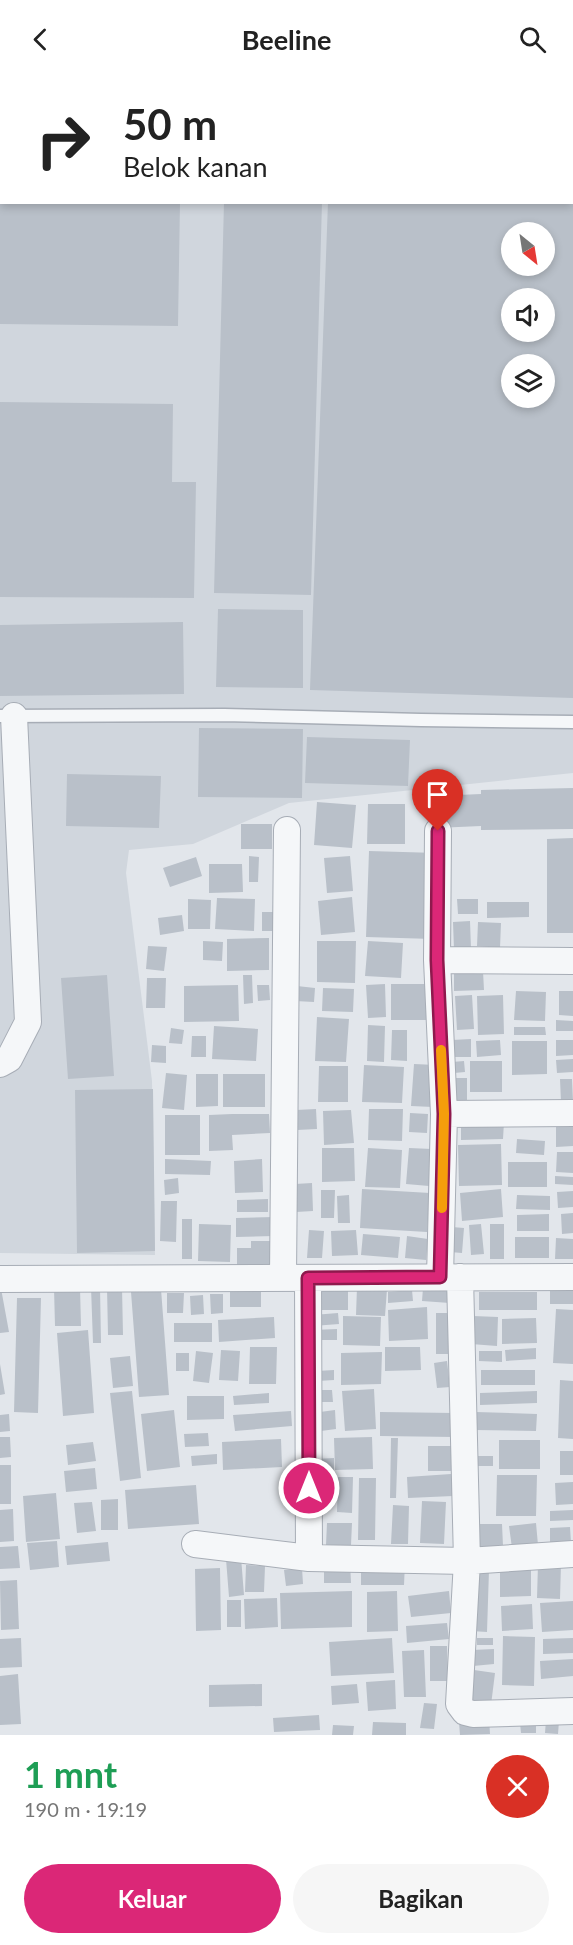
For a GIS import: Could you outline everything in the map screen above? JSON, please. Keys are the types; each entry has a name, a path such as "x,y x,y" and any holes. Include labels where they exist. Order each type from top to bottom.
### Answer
{"street":[{"path":"0,1064 9,1059 28,1022 7,716"},
{"path":"287,830 296,1278 309,1558"},
{"path":"438,831 437,960 450,1277 466,1561 458,1694 461,1708 473,1714 573,1712"},
{"path":"437,960 573,960"},
{"path":"444,1114 573,1113"},
{"path":"0,1279 573,1277"},
{"path":"195,1544 309,1558 466,1561 573,1554"}],"lane":[{"path":"7,716 224,715 573,722"}],"shaded area":[{"path":"0,204 573,204 573,773 289,803 193,844 129,850 126,873 152,1081 155,1255 0,1253"}],"building":[{"path":"0,204 180,204 178,326 0,324"},
{"path":"224,204 322,204 311,595 214,593"},
{"path":"328,204 573,204 573,698 310,690"},
{"path":"0,402 173,404 172,482 196,482 194,598 0,597"},
{"path":"218,609 303,610 303,688 216,687"},
{"path":"183,622 184,694 0,696 0,625"},
{"path":"199,728 303,729 302,798 198,797"},
{"path":"307,737 410,740 408,786 305,783"},
{"path":"67,774 161,776 159,828 66,826"},
{"path":"573,788 573,829 481,830 481,826 436,828 435,796 481,794 481,790"},
{"path":"317,802 356,805 352,848 314,845"},
{"path":"368,804 405,804 405,844 367,844"},
{"path":"241,824 272,824 272,849 241,849"},
{"path":"573,838 573,933 547,933 547,839"},
{"path":"369,851 437,853 433,939 366,937"},
{"path":"249,856 259,857 258,882 249,882"},
{"path":"350,856 353,891 327,893 324,858"},
{"path":"196,857 202,876 170,887 163,868"},
{"path":"209,864 242,864 243,892 209,893"},
{"path":"352,897 355,932 321,935 318,901"},
{"path":"217,898 255,899 254,931 215,929"},
{"path":"188,899 211,900 210,929 188,929"},
{"path":"457,899 478,899 478,914 458,914"},
{"path":"487,902 529,902 529,917 487,918"},
{"path":"262,912 283,912 283,931 262,931"},
{"path":"182,915 184,931 160,935 158,918"},
{"path":"470,921 471,949 454,950 453,922"},
{"path":"478,922 501,923 500,948 477,946"},
{"path":"269,938 269,970 227,971 227,939"},
{"path":"203,941 223,942 222,961 203,960"},
{"path":"317,941 356,941 355,983 317,982"},
{"path":"368,941 403,943 401,978 365,976"},
{"path":"148,946 167,947 164,971 146,969"},
{"path":"483,971 484,990 454,991 454,972"},
{"path":"107,975 114,1076 68,1079 61,978"},
{"path":"243,975 252,975 253,1003 244,1004"},
{"path":"147,978 166,978 165,1008 146,1008"},
{"path":"385,984 386,1017 368,1018 366,985"},
{"path":"391,984 432,984 432,1020 391,1020"},
{"path":"238,985 239,1021 184,1022 184,986"},
{"path":"257,985 269,985 270,1000 258,1001"},
{"path":"297,986 315,988 314,1002 295,1001"},
{"path":"323,988 354,989 353,1012 322,1011"},
{"path":"516,991 546,992 545,1021 514,1020"},
{"path":"559,991 573,991 573,1016 559,1015"},
{"path":"472,995 474,1029 457,1030 455,996"},
{"path":"503,995 504,1034 478,1035 477,996"},
{"path":"317,1017 349,1019 346,1062 315,1061"},
{"path":"556,1020 573,1021 573,1031 556,1031"},
{"path":"368,1025 385,1026 384,1062 367,1061"},
{"path":"214,1026 258,1029 256,1061 212,1059"},
{"path":"514,1027 545,1027 546,1035 514,1035"},
{"path":"171,1028 184,1030 182,1044 169,1043"},
{"path":"392,1030 407,1030 407,1061 391,1060"},
{"path":"192,1036 206,1036 206,1057 191,1057"},
{"path":"471,1039 471,1057 453,1057 452,1040"},
{"path":"500,1040 501,1055 477,1057 476,1041"},
{"path":"556,1040 573,1040 573,1055 556,1056"},
{"path":"512,1041 547,1041 547,1074 512,1075"},
{"path":"152,1045 166,1046 166,1063 151,1062"},
{"path":"573,1059 573,1072 557,1073 556,1060"},
{"path":"464,1061 465,1072 454,1073 452,1062"},
{"path":"470,1061 502,1061 502,1092 470,1092"},
{"path":"414,1064 436,1065 433,1107 411,1106"},
{"path":"364,1065 404,1067 402,1103 362,1102"},
{"path":"319,1066 348,1066 348,1102 318,1102"},
{"path":"166,1073 187,1075 184,1110 162,1108"},
{"path":"196,1074 218,1074 218,1106 196,1107"},
{"path":"223,1074 265,1074 265,1107 223,1107"},
{"path":"453,1078 467,1078 467,1105 453,1105"},
{"path":"560,1079 572,1079 573,1102 561,1102"},
{"path":"153,1089 155,1251 77,1253 75,1090"},
{"path":"316,1109 317,1129 297,1130 296,1110"},
{"path":"369,1109 403,1109 402,1141 368,1140"},
{"path":"351,1110 354,1143 324,1145 323,1111"},
{"path":"410,1113 428,1114 427,1133 409,1132"},
{"path":"269,1114 270,1133 232,1135 233,1150 209,1151 209,1115"},
{"path":"165,1115 200,1115 200,1155 165,1155"},
{"path":"556,1121 573,1121 573,1146 556,1147"},
{"path":"461,1122 504,1122 503,1139 461,1140"},
{"path":"517,1139 545,1141 544,1155 516,1153"},
{"path":"501,1144 502,1185 459,1186 458,1145"},
{"path":"322,1148 354,1148 355,1181 322,1182"},
{"path":"368,1148 402,1150 400,1188 365,1187"},
{"path":"409,1148 432,1149 429,1186 406,1184"},
{"path":"557,1152 573,1152 573,1173 556,1172"},
{"path":"165,1159 211,1161 210,1175 165,1174"},
{"path":"262,1159 263,1192 235,1193 234,1161"},
{"path":"508,1162 547,1162 547,1187 508,1187"},
{"path":"555,1176 573,1177 573,1185 555,1184"},
{"path":"178,1178 179,1193 165,1195 164,1180"},
{"path":"312,1183 313,1211 296,1212 295,1184"},
{"path":"362,1189 430,1193 427,1232 360,1228"},
{"path":"501,1189 503,1217 462,1221 460,1193"},
{"path":"321,1190 335,1190 334,1218 321,1218"},
{"path":"573,1191 573,1207 558,1208 557,1192"},
{"path":"349,1195 350,1223 338,1223 337,1196"},
{"path":"517,1195 550,1196 550,1210 516,1209"},
{"path":"268,1199 268,1212 237,1212 237,1200"},
{"path":"161,1201 177,1201 176,1242 160,1241"},
{"path":"573,1213 573,1233 562,1234 561,1214"},
{"path":"549,1214 549,1231 517,1231 517,1215"},
{"path":"274,1217 274,1236 236,1237 236,1218"},
{"path":"182,1219 192,1219 192,1259 182,1259"},
{"path":"199,1224 231,1225 230,1262 198,1261"},
{"path":"481,1224 484,1254 471,1255 469,1225"},
{"path":"490,1224 504,1224 504,1259 490,1259"},
{"path":"452,1227 464,1228 462,1253 450,1252"},
{"path":"309,1230 324,1231 322,1258 307,1258"},
{"path":"356,1230 358,1255 332,1256 331,1231"},
{"path":"363,1234 400,1237 398,1258 361,1255"},
{"path":"407,1236 428,1239 426,1260 405,1258"},
{"path":"515,1237 549,1237 549,1258 515,1258"},
{"path":"556,1238 573,1239 573,1259 555,1259"},
{"path":"251,1241 274,1241 274,1265 254,1264 254,1267 237,1267 237,1248 251,1248"},
{"path":"0,1283 9,1332 0,1333"},
{"path":"91,1287 100,1287 101,1343 93,1343"},
{"path":"107,1287 122,1287 123,1335 108,1335"},
{"path":"357,1287 387,1289 385,1316 356,1315"},
{"path":"54,1288 80,1288 81,1326 55,1326"},
{"path":"348,1288 348,1310 316,1310 316,1289"},
{"path":"423,1288 451,1290 450,1303 422,1301"},
{"path":"161,1289 169,1395 139,1397 131,1292"},
{"path":"550,1289 573,1289 573,1304 550,1304"},
{"path":"412,1290 413,1301 388,1303 388,1292"},
{"path":"230,1292 261,1292 261,1307 230,1307"},
{"path":"479,1292 537,1292 537,1310 479,1310"},
{"path":"167,1293 184,1293 183,1313 167,1313"},
{"path":"210,1294 223,1294 223,1313 211,1314"},
{"path":"203,1295 204,1314 191,1315 190,1296"},
{"path":"17,1298 41,1298 38,1413 14,1412"},
{"path":"427,1307 428,1339 389,1341 388,1310"},
{"path":"556,1309 573,1310 573,1364 553,1363"},
{"path":"338,1313 339,1324 313,1326 313,1315"},
{"path":"436,1313 450,1313 450,1354 436,1354"},
{"path":"343,1316 381,1317 380,1346 343,1345"},
{"path":"473,1316 498,1317 497,1346 471,1344"},
{"path":"274,1317 275,1338 219,1342 218,1320"},
{"path":"536,1318 537,1343 502,1344 502,1319"},
{"path":"174,1323 212,1323 212,1342 174,1342"},
{"path":"337,1329 337,1340 313,1340 313,1330"},
{"path":"88,1330 94,1413 63,1416 57,1333"},
{"path":"250,1347 277,1347 276,1384 249,1384"},
{"path":"385,1347 420,1347 421,1370 385,1371"},
{"path":"536,1348 536,1359 506,1361 505,1350"},
{"path":"221,1350 240,1351 238,1381 219,1380"},
{"path":"196,1351 213,1353 209,1383 193,1381"},
{"path":"479,1351 502,1351 502,1362 479,1361"},
{"path":"382,1352 381,1384 341,1385 341,1353"},
{"path":"176,1353 189,1353 189,1371 176,1371"},
{"path":"130,1356 133,1386 113,1388 110,1358"},
{"path":"447,1361 450,1387 437,1388 434,1363"},
{"path":"0,1364 5,1394 0,1395"},
{"path":"334,1370 334,1380 318,1381 317,1371"},
{"path":"481,1370 535,1370 535,1385 481,1385"},
{"path":"560,1380 573,1381 573,1439 558,1438"},
{"path":"374,1389 376,1429 345,1431 342,1391"},
{"path":"322,1390 332,1390 333,1402 322,1402"},
{"path":"132,1391 141,1478 120,1481 110,1393"},
{"path":"537,1391 537,1403 480,1405 480,1393"},
{"path":"269,1393 269,1403 234,1405 233,1396"},
{"path":"187,1396 224,1396 224,1419 187,1420"},
{"path":"174,1410 180,1467 147,1471 141,1414"},
{"path":"335,1410 336,1429 321,1431 320,1412"},
{"path":"291,1411 292,1426 235,1431 233,1415"},
{"path":"380,1412 454,1413 454,1437 380,1436"},
{"path":"476,1412 537,1414 536,1431 475,1430"},
{"path":"9,1414 10,1431 0,1432 0,1415"},
{"path":"208,1433 209,1446 185,1447 184,1434"},
{"path":"0,1437 10,1437 11,1457 0,1458"},
{"path":"372,1437 373,1469 335,1470 334,1438"},
{"path":"391,1438 398,1438 396,1498 390,1498"},
{"path":"281,1439 282,1467 223,1470 222,1442"},
{"path":"499,1440 540,1440 540,1469 499,1469"},
{"path":"93,1442 96,1461 68,1465 66,1445"},
{"path":"428,1446 456,1446 456,1471 428,1471"},
{"path":"560,1451 573,1451 573,1475 560,1475"},
{"path":"217,1454 217,1464 192,1466 191,1456"},
{"path":"477,1456 493,1456 493,1466 477,1466"},
{"path":"334,1458 334,1506 314,1506 314,1459"},
{"path":"0,1465 11,1465 11,1504 0,1504"},
{"path":"95,1468 97,1489 66,1492 64,1471"},
{"path":"451,1474 453,1496 408,1498 407,1477"},
{"path":"497,1475 537,1475 536,1516 496,1516"},
{"path":"338,1477 353,1477 352,1513 337,1512"},
{"path":"359,1478 376,1478 375,1540 358,1540"},
{"path":"573,1482 573,1504 556,1505 555,1483"},
{"path":"196,1485 199,1524 128,1529 125,1490"},
{"path":"56,1493 60,1539 26,1542 23,1496"},
{"path":"118,1499 118,1530 101,1530 101,1500"},
{"path":"422,1501 446,1502 444,1544 420,1543"},
{"path":"92,1502 96,1531 77,1533 74,1503"},
{"path":"393,1505 409,1506 408,1544 391,1544"},
{"path":"13,1509 14,1541 0,1542 0,1510"},
{"path":"573,1510 573,1520 550,1521 550,1511"},
{"path":"327,1523 352,1523 351,1545 326,1545"},
{"path":"536,1523 538,1545 512,1548 509,1526"},
{"path":"475,1524 502,1524 503,1546 476,1547"},
{"path":"570,1527 571,1543 550,1543 550,1528"},
{"path":"57,1541 59,1567 30,1570 27,1543"},
{"path":"108,1542 110,1561 67,1565 65,1546"},
{"path":"18,1546 20,1568 0,1569 0,1547"},
{"path":"241,1557 244,1595 229,1597 226,1559"},
{"path":"324,1562 350,1562 351,1583 324,1583"},
{"path":"361,1563 405,1563 404,1585 361,1585"},
{"path":"538,1564 561,1564 560,1599 537,1598"},
{"path":"246,1565 265,1566 264,1592 245,1592"},
{"path":"531,1567 531,1596 500,1597 500,1568"},
{"path":"220,1568 221,1630 196,1631 195,1569"},
{"path":"302,1568 303,1584 286,1586 284,1570"},
{"path":"473,1570 489,1570 487,1632 471,1631"},
{"path":"17,1580 19,1629 1,1630 0,1581"},
{"path":"352,1591 352,1627 281,1629 280,1593"},
{"path":"397,1591 398,1631 367,1632 367,1592"},
{"path":"449,1591 451,1613 411,1617 408,1596"},
{"path":"277,1598 278,1627 245,1629 244,1599"},
{"path":"227,1600 241,1600 241,1627 227,1627"},
{"path":"573,1601 573,1630 542,1632 540,1603"},
{"path":"532,1604 533,1629 502,1631 501,1606"},
{"path":"447,1623 449,1639 407,1643 406,1626"},
{"path":"503,1636 535,1637 534,1686 502,1685"},
{"path":"21,1638 22,1667 0,1668 0,1639"},
{"path":"392,1638 394,1673 331,1676 329,1642"},
{"path":"477,1638 493,1638 493,1645 477,1645"},
{"path":"573,1638 573,1653 543,1654 543,1639"},
{"path":"430,1646 447,1646 448,1681 430,1681"},
{"path":"494,1649 494,1664 473,1666 472,1650"},
{"path":"424,1650 426,1697 404,1697 402,1651"},
{"path":"573,1659 573,1676 541,1679 540,1661"},
{"path":"474,1670 495,1673 491,1705 471,1703"},
{"path":"18,1674 21,1724 0,1725 0,1676"},
{"path":"395,1680 396,1709 368,1711 366,1682"},
{"path":"262,1684 262,1706 209,1707 209,1685"},
{"path":"357,1684 359,1703 332,1705 331,1686"},
{"path":"424,1703 437,1704 434,1729 420,1728"},
{"path":"319,1715 320,1730 274,1732 273,1718"},
{"path":"489,1718 490,1734 460,1735 459,1722"},
{"path":"546,1720 559,1721 558,1734 545,1733"},
{"path":"373,1722 406,1723 406,1735 372,1735"},
{"path":"520,1723 536,1723 536,1733 521,1733"},
{"path":"333,1725 354,1726 353,1735 332,1735"}],"slow traffic":[{"path":"441,1050 444,1114 442,1208"}],"route":[{"path":"309,1488 308,1278 440,1277 444,1114 437,960 438,831"}]}
